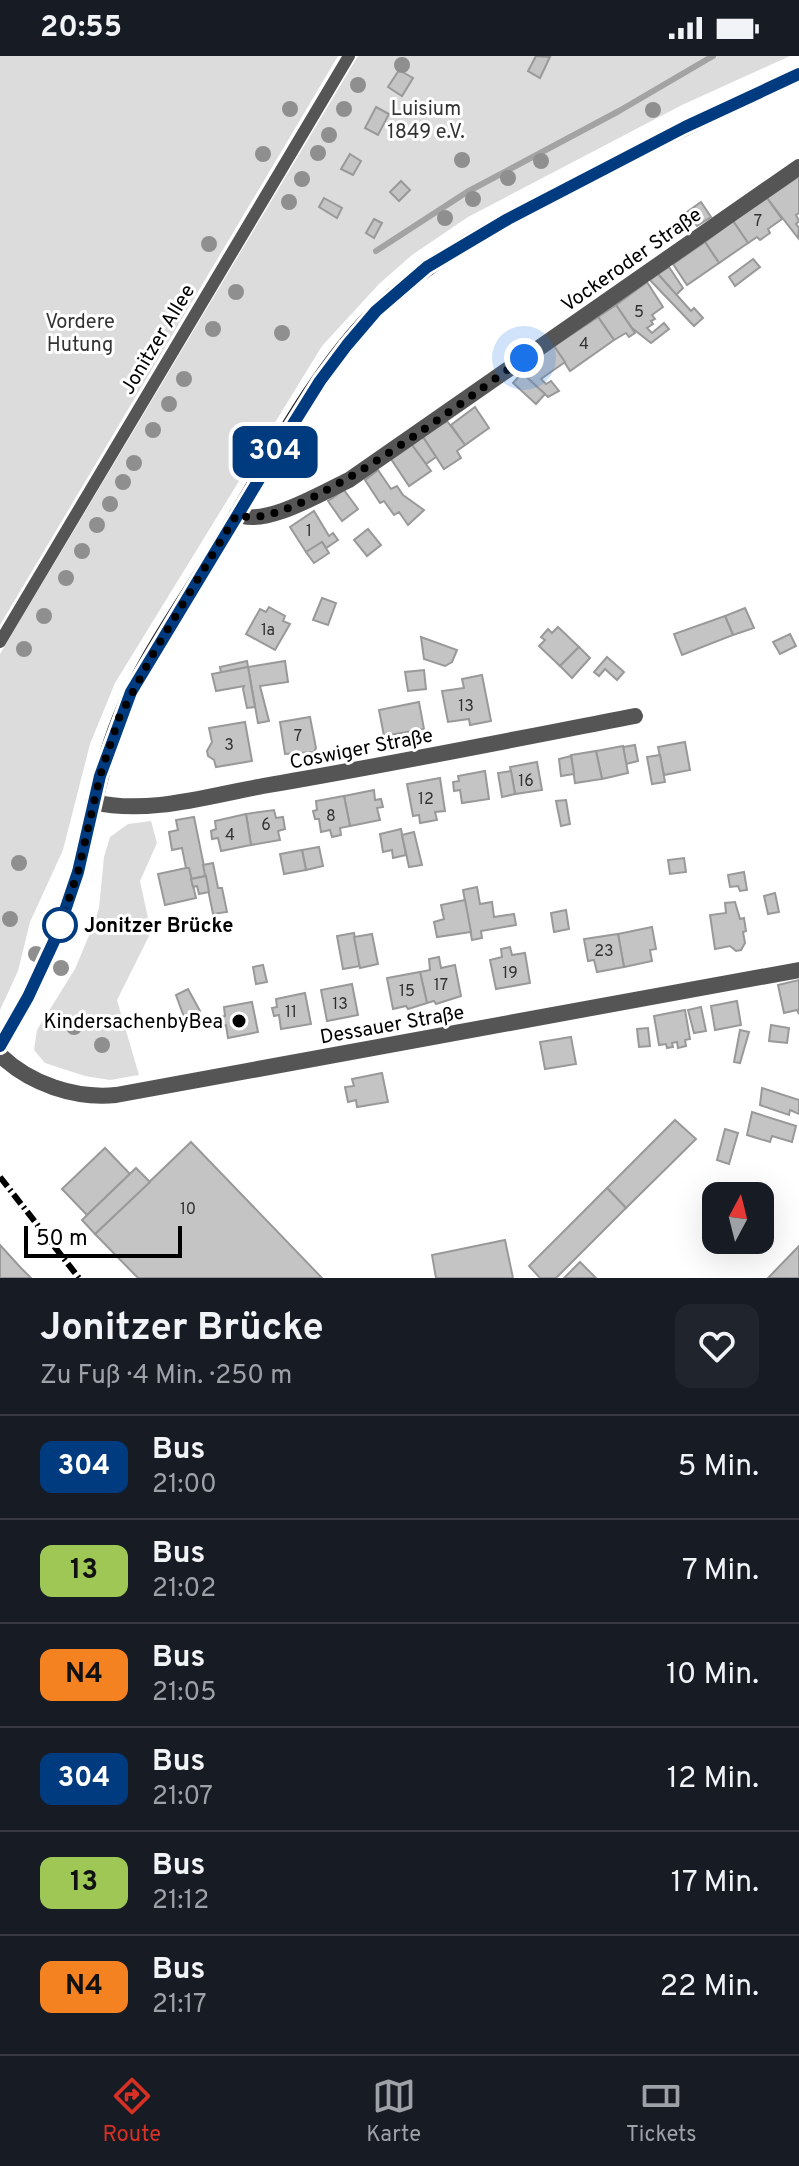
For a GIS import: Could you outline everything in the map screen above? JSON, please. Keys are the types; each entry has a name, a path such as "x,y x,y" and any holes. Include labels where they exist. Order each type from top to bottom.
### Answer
{"main road":[{"path":"0,1046 20,1014 50,952 78,872 93,802 119,718 131,692 237,514 329,369 376,311 427,267 508,219 671,134 799,74"}],"street":[{"name":"Vockeroder Straße","path":"237,514 256,519 289,508 349,480 799,167"},
{"name":"Coswiger Straße","path":"93,802 108,806 143,807 324,776 635,716"},
{"name":"Dessauer Straße","path":"0,1055 22,1073 47,1084 96,1097 116,1095 799,970"}],"lane":[{"name":"Jonitzer Allee","path":"0,642 349,56"}],"green space":[{"name":"Vordere Hutung","path":"0,56 338,56 0,625"},
{"name":"Luisium 1849 e.V.","path":"358,56 790,56 682,105 468,217 412,255 379,284 322,346 115,683 90,744 63,850 30,922 18,971 0,1010 0,654"},
{"path":"151,821 157,843 140,881 151,932 117,1000 139,1075 110,1080 85,1076 45,1063 34,1050 37,1030 75,969 93,926 99,908 104,857 110,837 128,824"}],"building":[{"path":"536,56 550,57 540,78 528,71"},
{"path":"399,70 413,78 402,96 388,87"},
{"path":"376,107 389,114 378,135 365,128"},
{"path":"350,154 361,161 353,175 341,169"},
{"path":"799,176 799,213 796,215 799,221 796,224 799,228 798,238 767,198"},
{"path":"401,181 410,190 399,201 390,192"},
{"path":"324,198 342,208 337,218 319,207"},
{"path":"767,198 782,219 768,229 770,233 748,243 733,221"},
{"path":"701,202 711,217 697,226 687,212"},
{"path":"374,219 382,223 374,238 366,233"},
{"path":"733,221 748,243 719,263 705,242"},
{"path":"705,242 719,263 687,285 673,264"},
{"path":"753,259 760,267 735,286 729,277"},
{"path":"669,267 683,288 676,295 658,274"},
{"path":"658,274 691,311 694,308 703,318 694,326 650,280"},
{"path":"647,282 663,307 652,315 655,319 647,328 652,333 664,323 669,329 651,343 632,328 616,305"},
{"path":"616,305 635,333 629,337 626,333 614,340 598,317"},
{"path":"598,317 614,340 570,371 554,346"},
{"path":"554,346 565,362 541,379 546,384 551,381 559,391 548,397 520,371"},
{"path":"522,373 545,394 536,404 513,383"},
{"path":"475,407 489,428 465,445 451,425"},
{"path":"447,421 465,445 457,451 461,458 444,469 423,437"},
{"path":"423,437 436,457 426,464 412,445"},
{"path":"412,445 431,471 409,486 391,459"},
{"path":"378,470 391,489 397,486 403,495 424,510 408,525 399,512 394,515 384,501 380,503 365,480"},
{"path":"344,490 358,509 342,521 328,501"},
{"path":"314,511 329,536 333,533 338,540 326,548 322,542 306,552 290,527"},
{"path":"368,529 381,545 367,556 354,540"},
{"path":"322,542 329,553 314,563 306,552"},
{"path":"322,598 336,603 328,625 313,620"},
{"path":"269,607 285,616 283,621 290,624 275,650 246,634 260,609 266,612"},
{"path":"745,608 754,628 733,635 725,616"},
{"path":"725,616 733,635 682,655 674,634"},
{"path":"558,627 579,647 560,666 539,646 545,640 541,637 548,629 552,633"},
{"path":"790,634 796,646 780,654 773,642"},
{"path":"421,637 457,650 452,662 445,666 424,659"},
{"path":"579,647 590,658 572,678 560,666"},
{"path":"607,657 624,672 617,680 605,669 599,676 594,672"},
{"path":"247,661 248,667 221,673 220,667"},
{"path":"285,661 288,682 260,686 269,721 258,723 248,667"},
{"path":"248,667 255,707 247,708 244,686 216,691 212,674"},
{"path":"424,670 426,689 408,691 405,672"},
{"path":"482,675 491,721 470,725 469,719 448,722 442,691 464,688 462,679"},
{"path":"419,702 424,729 384,736 379,710"},
{"path":"310,717 316,748 314,752 285,754 280,722"},
{"path":"245,722 252,761 216,767 207,751 212,742 209,728"},
{"path":"685,742 690,770 664,775 658,747"},
{"path":"635,745 638,761 626,764 623,747"},
{"path":"623,746 628,773 602,779 596,751"},
{"path":"596,751 602,779 575,783 571,755"},
{"path":"660,755 665,782 652,784 647,757"},
{"path":"571,756 574,774 561,776 559,759"},
{"path":"537,762 542,790 515,794 510,767"},
{"path":"485,771 489,799 462,803 460,790 454,791 453,782 459,781 458,776"},
{"path":"511,771 515,794 502,797 498,773"},
{"path":"440,778 445,811 435,812 437,820 420,823 419,815 413,816 407,784"},
{"path":"374,790 375,800 381,799 383,807 377,808 380,820 350,826 344,796"},
{"path":"344,796 350,826 340,828 341,835 332,837 330,830 321,832 319,819 315,819 313,811 317,810 316,801"},
{"path":"566,800 570,824 561,826 556,801"},
{"path":"274,810 276,818 283,817 285,829 278,831 280,840 251,845 246,814"},
{"path":"246,814 251,845 221,851 218,838 212,839 215,821"},
{"path":"194,817 206,876 191,879 182,848 172,850 169,832 178,830 176,820"},
{"path":"401,829 406,855 393,858 392,850 383,852 380,834"},
{"path":"414,832 422,865 409,867 402,835"},
{"path":"319,847 323,866 306,870 302,850"},
{"path":"302,850 306,870 284,874 280,854"},
{"path":"684,858 686,872 670,874 668,860"},
{"path":"213,863 227,912 213,914 203,865"},
{"path":"189,868 196,898 165,905 158,874"},
{"path":"744,872 747,890 730,887 728,875"},
{"path":"206,876 209,892 199,894 191,879"},
{"path":"477,887 480,904 492,902 494,917 514,914 516,925 481,931 482,938 472,940 463,890"},
{"path":"775,893 779,912 768,914 764,896"},
{"path":"465,900 471,932 437,937 434,922 444,919 441,905"},
{"path":"735,902 740,919 744,918 745,943 741,950 736,951 730,946 715,949 710,915 726,913 725,903"},
{"path":"566,910 569,929 554,932 551,913"},
{"path":"652,927 656,949 650,950 652,961 624,967 618,934"},
{"path":"354,933 360,966 343,969 337,936"},
{"path":"372,934 378,964 360,968 354,937"},
{"path":"618,934 624,967 597,972 594,960 588,961 584,939"},
{"path":"510,947 512,955 525,953 530,983 496,989 490,960 502,957 501,949"},
{"path":"439,957 441,968 455,965 461,996 436,1004 434,1001 427,1003 420,972 430,970 429,959"},
{"path":"263,965 267,982 256,984 253,967"},
{"path":"420,972 427,1003 408,1009 406,1006 393,1009 387,978"},
{"path":"799,980 799,1014 797,1010 784,1013 778,985"},
{"path":"352,984 358,1015 327,1021 321,990"},
{"path":"188,989 200,1011 184,1017 176,995"},
{"path":"305,993 311,1024 281,1029 279,1015 274,1016 272,1008 277,1007 276,999"},
{"path":"737,1001 741,1025 715,1030 711,1006"},
{"name":"KindersachenbyBea","path":"252,1002 258,1032 228,1038 226,1025 222,1026 224,1007"},
{"path":"701,1007 706,1031 694,1033 688,1010"},
{"path":"685,1010 690,1039 685,1040 686,1046 678,1048 677,1042 667,1048 666,1044 659,1045 654,1016"},
{"path":"771,1025 789,1028 787,1043 769,1041"},
{"path":"648,1028 650,1046 639,1047 637,1029"},
{"path":"740,1030 749,1032 740,1063 734,1062"},
{"path":"571,1037 576,1064 545,1069 540,1042"},
{"path":"382,1073 388,1102 357,1107 356,1100 348,1102 345,1087 354,1086 352,1079"},
{"path":"762,1088 799,1100 799,1114 790,1110 789,1115 760,1105"},
{"path":"752,1112 796,1126 792,1142 772,1136 770,1142 747,1135"},
{"path":"675,1120 696,1139 626,1208 607,1188"},
{"path":"725,1129 738,1133 729,1164 717,1160"},
{"path":"191,1142 322,1278 138,1278 95,1234"},
{"path":"105,1148 130,1174 87,1215 62,1189"},
{"path":"136,1168 150,1182 95,1234 82,1220"},
{"path":"607,1188 626,1208 556,1278 540,1278 529,1266"},
{"path":"505,1240 513,1278 436,1278 432,1255"},
{"path":"0,1245 21,1268 31,1278 0,1278"},
{"path":"799,1246 799,1278 768,1278"},
{"path":"580,1262 596,1278 564,1278"}],"waterway":[{"path":"376,251 467,192 619,111 713,56"}],"railway":[{"path":"0,1177 79,1278"}],"bus line":[{"name":"304","path":"0,1046 20,1014 56,937 78,872 100,776 131,692 275,453 320,381 347,345 376,311 427,267 508,219 685,127 799,74"}],"place":[{"name":"Jonitzer Brücke","path":"60,925"},
{"name":"KindersachenbyBea","path":"239,1021"}],"route":[{"path":"60,925 78,872 100,776 119,718 154,652 237,514 256,519 289,508 349,480 524,358"}]}
